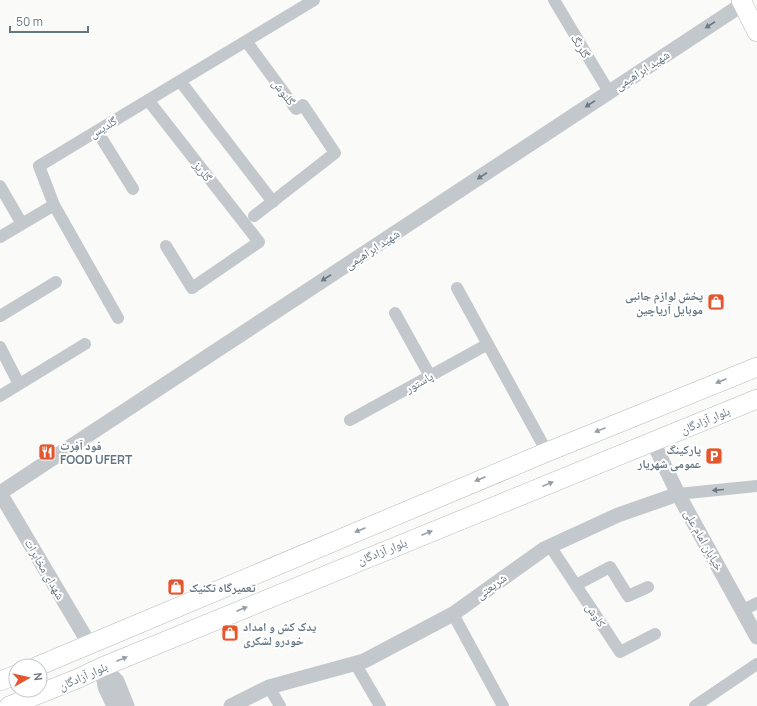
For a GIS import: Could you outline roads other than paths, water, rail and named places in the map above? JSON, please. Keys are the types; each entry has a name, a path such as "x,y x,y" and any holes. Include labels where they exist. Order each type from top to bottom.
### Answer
{"main road":[{"path":"742,2 757,32"},
{"path":"48,662 452,491 757,367"},
{"name":"بلوار آزادگان","path":"9,706 757,399"},
{"path":"452,491 463,519"}],"street":[{"name":"گلدیس","path":"118,318 54,205 39,166 314,0"},
{"name":"گلرنگ","path":"554,0 609,92"},
{"name":"شهید ابراهیمی","path":"0,493 609,92 742,2"},
{"name":"گلنوش","path":"246,41 296,109 303,105 335,153 273,202"},
{"path":"180,81 273,202 254,216"},
{"name":"گلریز","path":"148,100 259,242 192,288 166,246"},
{"path":"97,131 133,189"},
{"path":"0,186 22,224"},
{"path":"0,238 54,205"},
{"path":"0,316 56,282"},
{"path":"456,288 547,452"},
{"path":"395,313 430,376"},
{"path":"0,396 85,344"},
{"name":"پاستور","path":"350,420 488,344"},
{"path":"0,347 19,384"},
{"name":"خیابان امام علی","path":"653,442 678,494 757,637"},
{"name":"شریعتی","path":"231,706 269,687 364,661 453,614 550,546 618,515 678,494 757,486"},
{"name":"شهدای مخابرات","path":"0,493 90,645"},
{"name":"کاوش","path":"550,546 620,652 655,634"},
{"path":"576,585 610,567 628,596 648,587"},
{"path":"743,610 757,603"},
{"path":"453,614 503,706"},
{"path":"355,663 380,706"},
{"path":"695,706 757,664"},
{"path":"102,667 105,687 114,706"},
{"path":"102,667 117,681 127,706"},
{"path":"269,687 280,706"}],"place":[{"name":"پخش لوازم جانبی موبایل آریاچین","path":"716,302"},
{"name":"فود آفِرت FOOD UFERT","path":"47,452"},
{"name":"پارکینگ عمومی شهریار","path":"714,456"},
{"name":"تعمیرگاه تکنیک","path":"176,587"},
{"name":"یدک کش و امداد خودرو لشکری","path":"230,633"}]}
